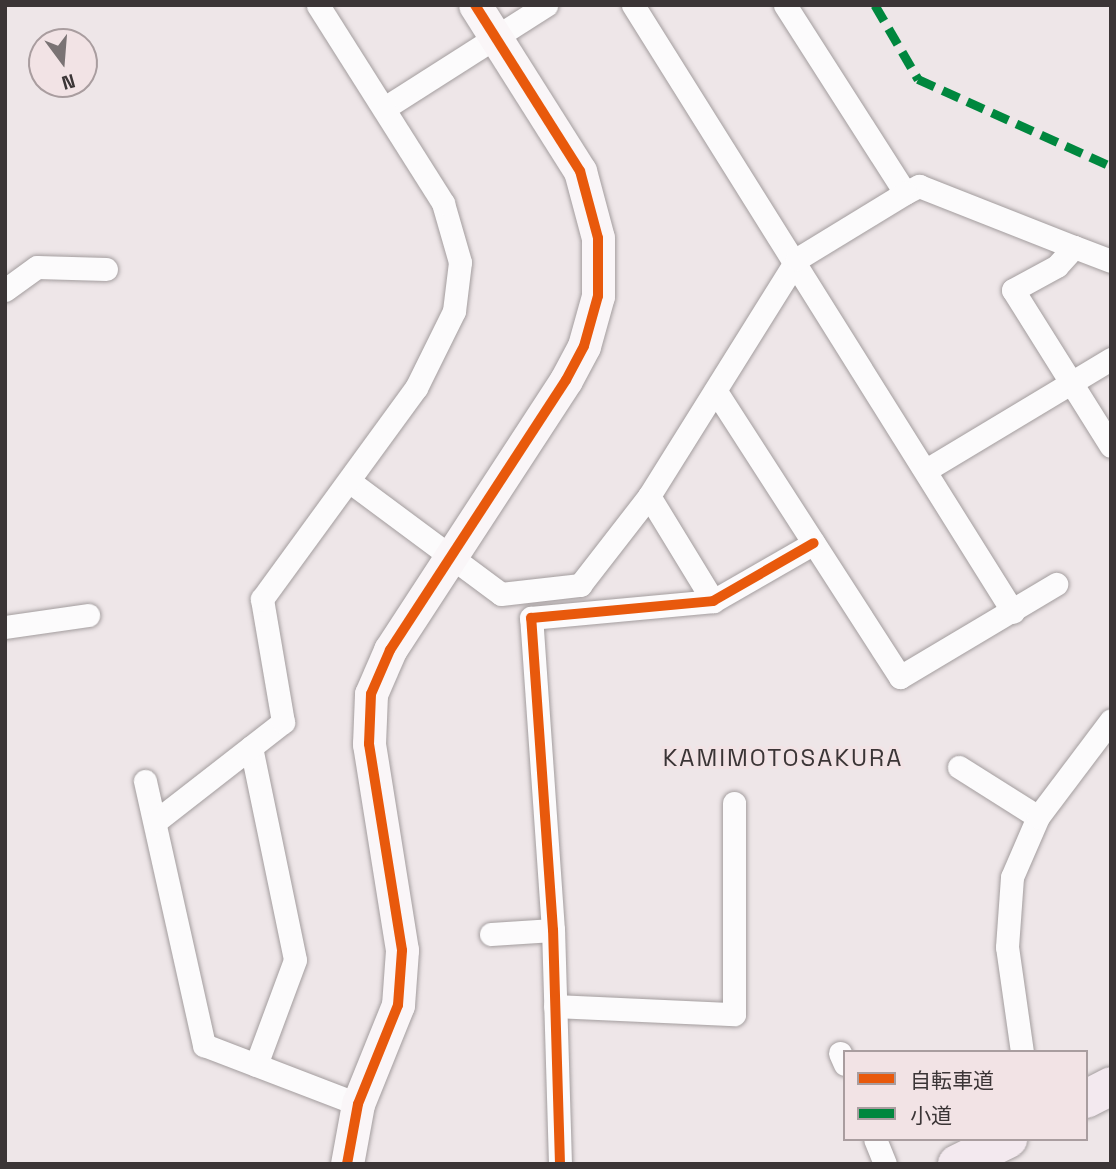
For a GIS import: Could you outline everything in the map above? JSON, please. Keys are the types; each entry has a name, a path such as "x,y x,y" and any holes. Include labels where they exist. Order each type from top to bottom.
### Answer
{"highway":[{"path":"1088,1098 1111,1086"},
{"path":"957,1164 1004,1141"}],"street":[{"path":"156,821 283,722 262,599 416,388 453,311 460,262 443,203 386,107 318,5"},
{"path":"347,1164 358,1104 398,1005 402,950 369,744 371,694 390,650 566,380 584,346 598,296 598,238 580,171 475,5"},
{"path":"386,107 546,5"},
{"path":"633,5 797,259 1013,611"},
{"path":"785,5 905,193"},
{"path":"349,481 450,561 501,594 580,585 649,496 717,393 797,259 905,193 919,186 1111,261"},
{"path":"1074,247 1057,266 1013,290 1111,446"},
{"path":"5,290 37,267 106,269"},
{"path":"926,470 1068,381 1111,359"},
{"path":"717,393 900,677 1056,584"},
{"path":"649,496 713,600"},
{"path":"560,1164 553,930 531,618 713,600 814,543"},
{"path":"5,627 88,615"},
{"path":"1022,1050 1007,947 1012,877 1038,817 1111,720"},
{"path":"251,747 295,960 256,1065"},
{"path":"959,767 1038,817"},
{"path":"145,781 204,1045 358,1104"},
{"path":"555,1006 734,1014 734,803"},
{"path":"491,934 553,930"},
{"path":"876,1141 885,1164"}],"marked path":[{"path":"875,5 918,79 1111,166"}],"cycle path":[{"path":"347,1164 358,1104 398,1005 402,950 369,744 371,694 390,650 566,380 584,346 598,296 598,238 580,171 475,5"},
{"path":"560,1164 553,930 531,618 713,601 814,543"}],"district":[{"name":"KAMIMOTOSAKURA","path":"783,758"}]}
